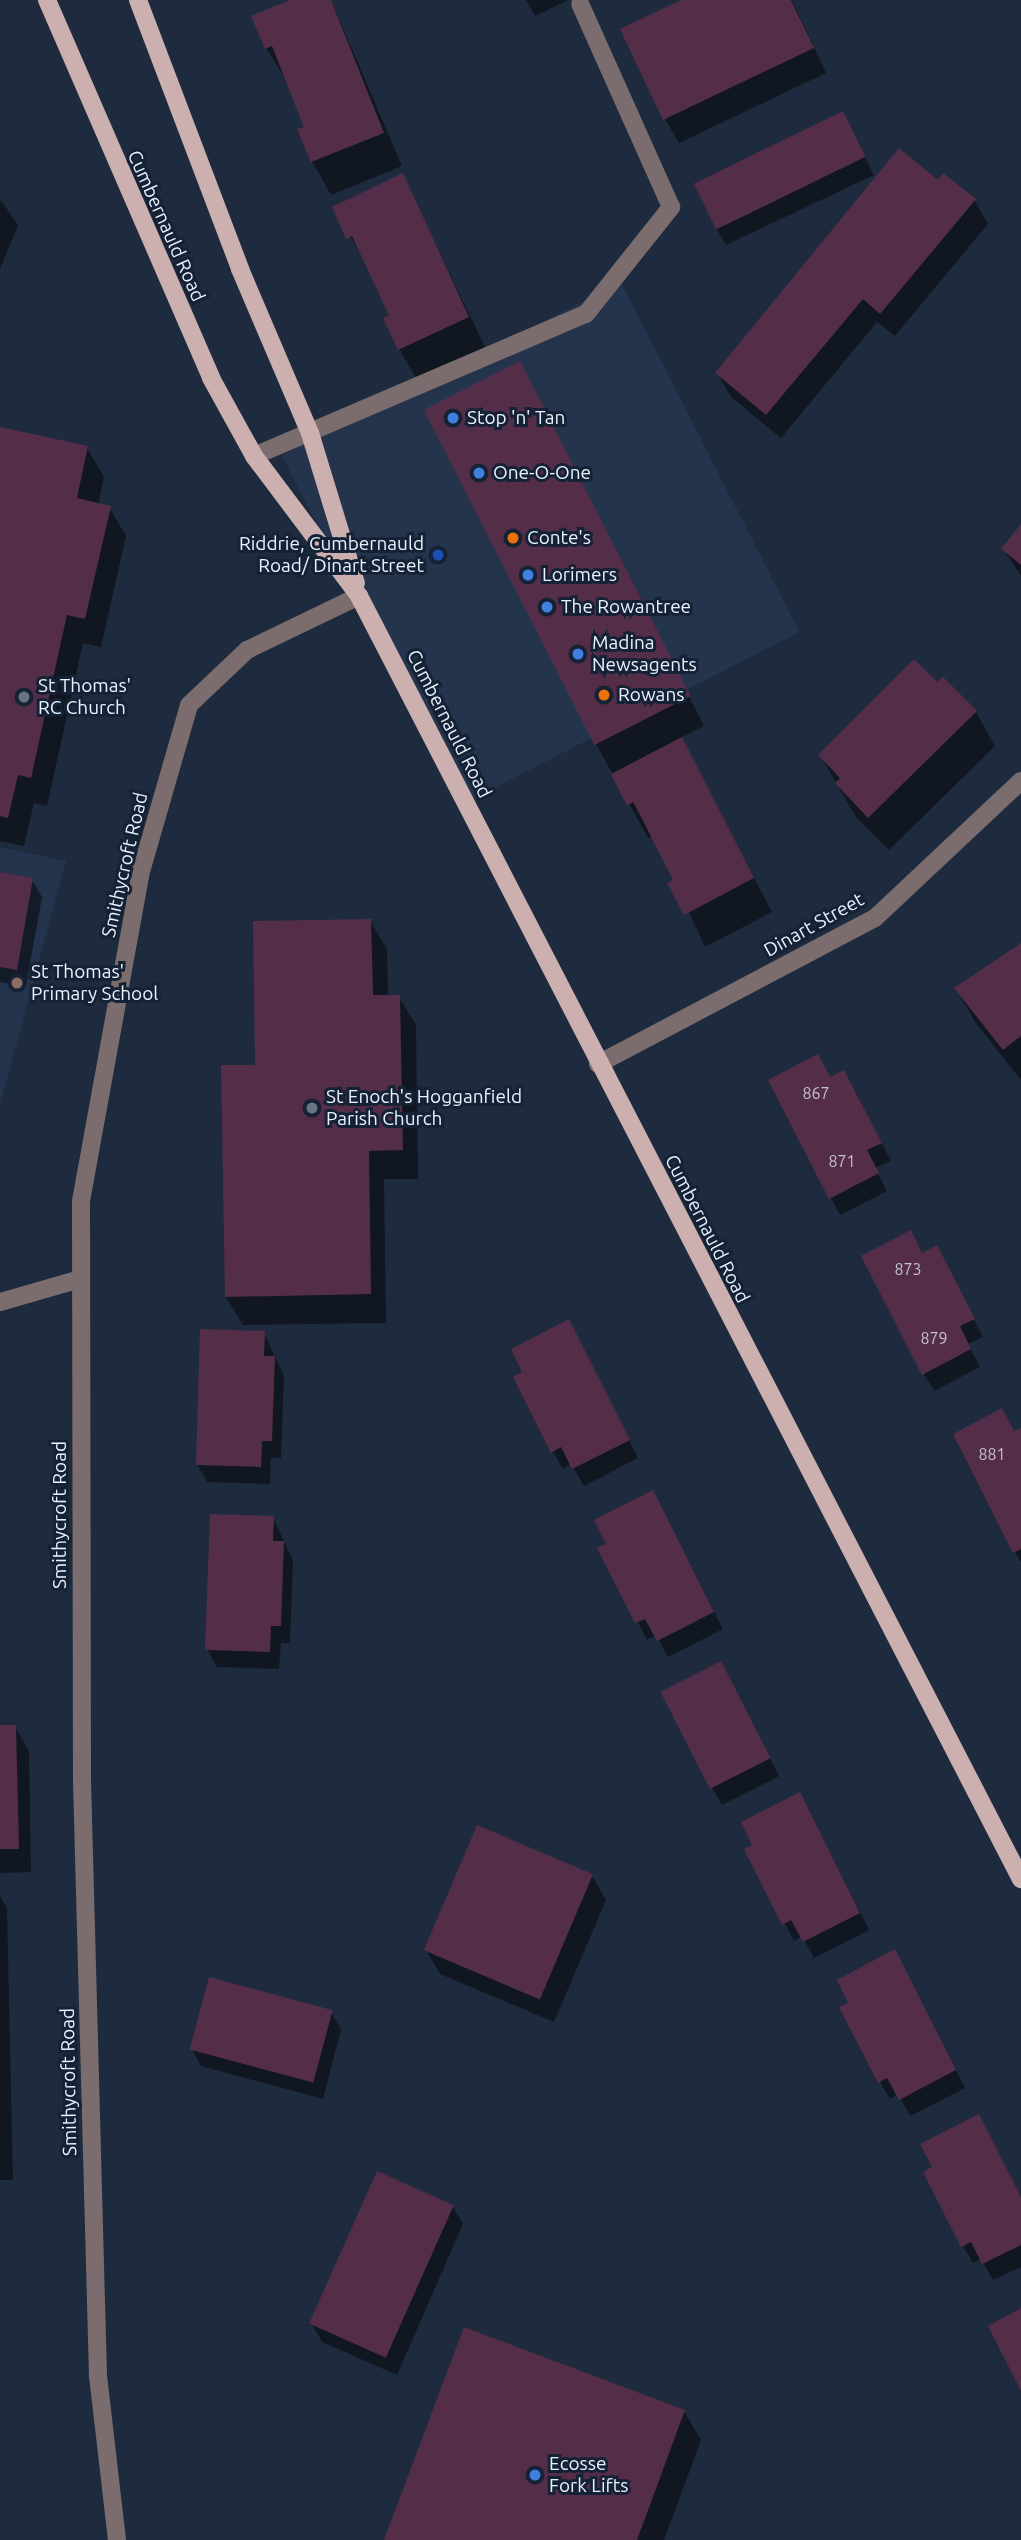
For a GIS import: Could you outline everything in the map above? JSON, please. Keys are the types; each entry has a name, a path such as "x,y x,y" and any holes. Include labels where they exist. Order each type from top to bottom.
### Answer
{"main road":[{"name":"Cumbernauld Road","path":"47,0 169,288 254,456 359,596 598,1064 1021,1879"},
{"name":"Cumbernauld Road","path":"138,0 240,269 310,433 359,596"}],"street":[{"path":"254,456 586,314 671,207 580,4"},
{"name":"Smithycroft Road","path":"117,2540 97,2375 82,1781 81,1201 140,875 189,705 247,650 359,596"},
{"name":"Dinart Street","path":"598,1064 875,918 1021,781"},
{"path":"0,1302 80,1279"}],"shaded area":[{"path":"621,282 799,632 460,805 282,455"},
{"name":"St Thomas' Primary School","path":"0,847 66,861 0,1105"}],"building":[{"path":"290,0 331,0 384,133 311,162 297,129 304,127 272,46 265,49 251,16"},
{"path":"681,0 791,0 814,48 663,120 620,29"},
{"path":"843,111 865,157 716,230 694,184"},
{"path":"899,148 938,180 943,173 976,199 880,314 863,299 766,415 715,373"},
{"path":"403,173 469,317 398,350 383,318 389,315 352,236 346,239 332,207"},
{"path":"520,361 691,696 594,745 424,410"},
{"name":"St Thomas' RC Church","path":"0,427 88,446 77,498 111,506 85,619 67,615 31,778 18,775 8,818 0,816"},
{"path":"1021,524 1021,565 1001,549"},
{"path":"914,659 937,682 943,677 977,711 868,818 835,783 840,778 818,755"},
{"path":"682,737 754,878 684,915 667,883 673,880 637,809 633,802 627,806 611,774"},
{"path":"0,872 33,878 17,970 0,967"},
{"name":"St Enoch's Hogganfield Parish Church","path":"371,919 373,995 400,995 403,1150 369,1151 371,1294 225,1297 221,1065 255,1065 253,921"},
{"path":"1021,943 1021,1036 1003,1050 954,988"},
{"path":"818,1054 830,1077 844,1070 882,1143 867,1150 879,1173 829,1199 768,1080"},
{"path":"911,1230 922,1253 937,1245 975,1319 960,1326 971,1349 922,1375 861,1256"},
{"path":"569,1319 630,1440 572,1469 561,1447 551,1453 513,1377 522,1372 511,1349"},
{"path":"200,1329 265,1331 264,1356 275,1356 272,1441 262,1441 261,1467 196,1465"},
{"path":"1002,1408 1014,1431 1021,1428 1021,1549 1013,1553 953,1434"},
{"path":"653,1490 714,1612 657,1641 645,1619 635,1623 597,1548 606,1544 594,1520"},
{"path":"210,1514 274,1516 273,1541 284,1541 281,1626 271,1626 270,1652 205,1650"},
{"path":"721,1661 770,1758 710,1789 660,1692"},
{"path":"0,1725 16,1725 19,1849 0,1849"},
{"path":"800,1792 860,1913 803,1942 791,1920 782,1925 744,1849 752,1845 741,1822"},
{"path":"477,1825 593,1874 540,1999 424,1950"},
{"path":"895,1949 956,2070 899,2100 887,2078 878,2083 839,2007 848,2003 837,1980"},
{"path":"209,1977 333,2010 313,2083 190,2049"},
{"path":"979,2114 1021,2197 1021,2245 982,2264 971,2242 961,2247 923,2172 932,2167 920,2144"},
{"path":"377,2171 454,2205 386,2358 309,2324"},
{"path":"1021,2308 1021,2391 988,2326"},
{"name":"Ecosse Fork Lifts","path":"464,2327 685,2410 637,2540 384,2540"}],"place":[{"name":"Stop 'n' Tan","path":"453,418"},
{"name":"One-O-One","path":"479,473"},
{"name":"Conte's","path":"513,538"},
{"name":"Riddrie, Cumbernauld Road/ Dinart Street","path":"438,555"},
{"name":"Lorimers","path":"528,575"},
{"name":"The Rowantree","path":"547,607"},
{"name":"Madina Newsagents","path":"578,654"},
{"name":"Rowans","path":"604,695"},
{"name":"St Thomas' RC Church","path":"24,697"},
{"name":"St Thomas' Primary School","path":"17,983"},
{"name":"St Enoch's Hogganfield Parish Church","path":"312,1108"},
{"name":"Ecosse Fork Lifts","path":"535,2475"}]}
